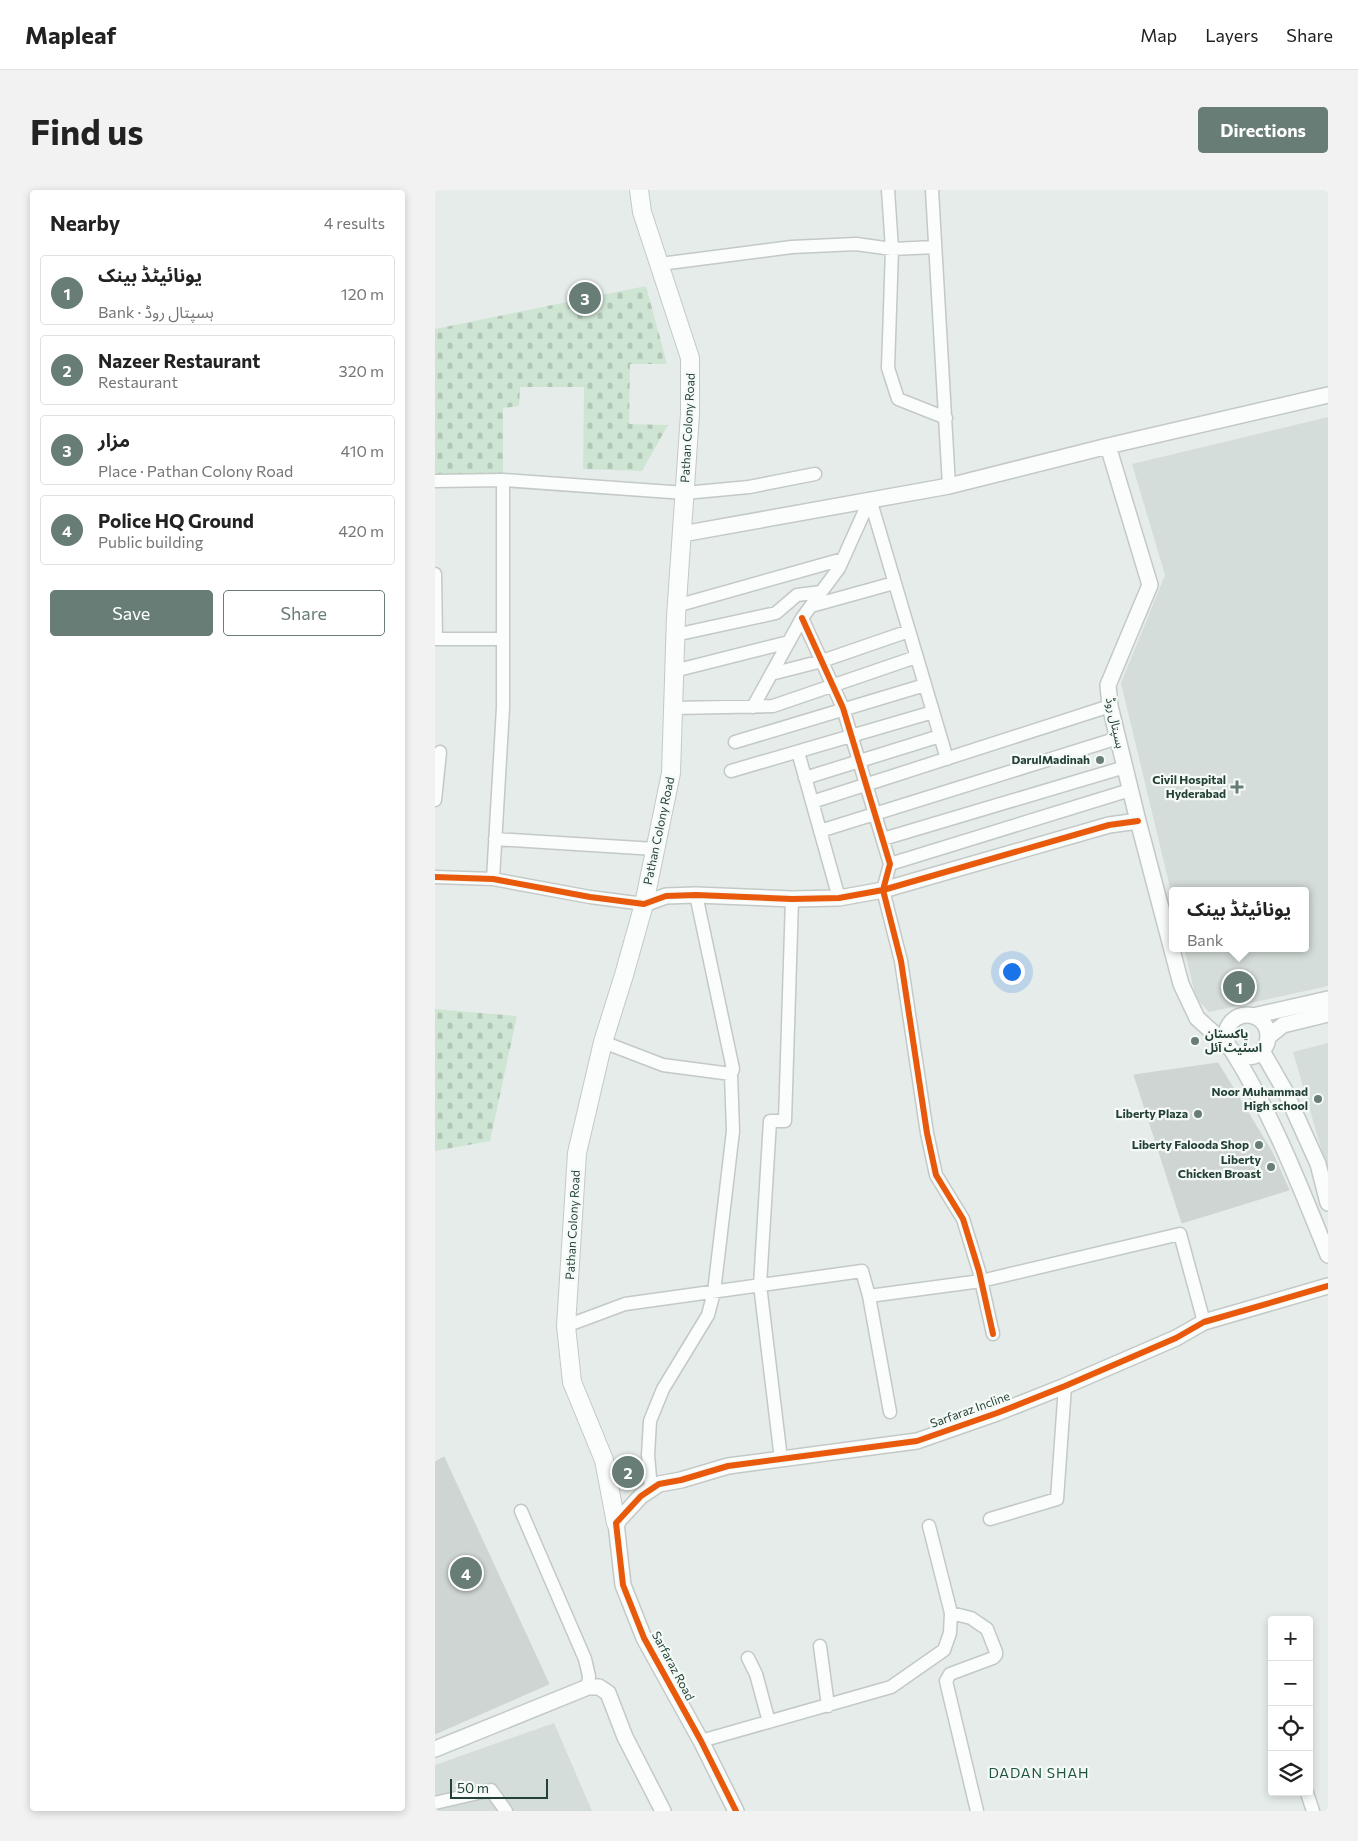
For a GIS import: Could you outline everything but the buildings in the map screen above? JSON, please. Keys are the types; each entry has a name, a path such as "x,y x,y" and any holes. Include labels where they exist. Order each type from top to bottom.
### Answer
{"main road":[{"name":"Pathan Colony Road","path":"616,1523 604,1460 572,1382 566,1326 577,1153 603,1042 644,904 671,773 676,606 690,414 690,358 642,212 639,190"}],"street":[{"path":"888,190 892,249 888,368 898,399 946,418"},
{"path":"932,190 949,486"},
{"path":"660,264 793,247 856,244 892,249 935,247"},
{"path":"682,534 949,486 1108,446 1328,395"},
{"name":"ہسپتال روڈ","path":"1108,446 1150,585 1108,685 1110,706 1169,939"},
{"path":"435,481 503,480 685,493 749,487 815,474"},
{"path":"493,879 503,708 503,480"},
{"path":"753,707 802,618 843,559 870,499"},
{"path":"870,499 947,758"},
{"path":"676,606 843,559"},
{"path":"435,574 435,639 503,639"},
{"path":"811,606 894,583"},
{"path":"675,635 776,613 797,595 821,592"},
{"path":"802,618 843,710 890,864 883,890 901,961 927,1133 936,1175 963,1219 981,1281 993,1334"},
{"path":"771,674 822,661 909,631"},
{"path":"674,671 789,642"},
{"path":"673,708 773,706 916,657"},
{"path":"735,742 925,685"},
{"path":"812,802 1110,706"},
{"path":"731,771 933,712"},
{"path":"805,778 940,736"},
{"path":"820,831 1117,738"},
{"path":"435,800 440,752"},
{"path":"798,752 839,898"},
{"path":"883,839 1125,767"},
{"path":"890,864 1130,790"},
{"path":"435,877 493,879 590,897 644,904 666,896 696,894 793,899 839,898 883,890 1109,825 1138,821"},
{"path":"495,839 655,849"},
{"path":"651,1489 648,1455 649,1421 663,1389 708,1315 714,1292 733,1131 731,1074 733,1069 696,894"},
{"path":"781,1459 760,1285 770,1121 785,1121 793,899"},
{"name":"ہسپتال روڈ","path":"1173,952 1189,1005 1197,1018 1231,1050 1246,1074 1291,1162 1328,1256"},
{"path":"1253,1016 1264,1024 1268,1037 1267,1044 1262,1051 1251,1057 1239,1056 1231,1050 1226,1037 1232,1022 1242,1016 1253,1016 1328,999"},
{"path":"1189,1005 1199,1016 1206,1019 1232,1022"},
{"path":"1268,1037 1283,1025 1328,1014"},
{"path":"603,1042 663,1065 731,1074"},
{"path":"1262,1051 1285,1091 1314,1156 1328,1203"},
{"path":"869,1296 981,1281 1180,1234 1204,1322"},
{"path":"566,1326 625,1304 862,1271 869,1296 890,1412"},
{"name":"Sarfaraz Incline","path":"616,1523 641,1496 659,1484 681,1480 727,1466 917,1441 997,1413 1065,1386 1176,1338 1204,1322 1328,1286"},
{"path":"990,1519 1057,1499 1065,1386"},
{"path":"521,1511 585,1659 589,1676 588,1687"},
{"name":"Sarfaraz Road","path":"616,1523 623,1585 645,1638 701,1741 736,1811"},
{"path":"701,1741 891,1687 944,1650 950,1633 951,1613 929,1526"},
{"path":"951,1613 971,1618 987,1629 996,1652 993,1658 950,1674 946,1681 977,1811"},
{"path":"820,1646 828,1706"},
{"path":"748,1658 757,1674 769,1722"},
{"path":"435,1748 588,1687 599,1687 608,1693 625,1737 663,1811"},
{"path":"435,1803 491,1790 506,1811"},
{"path":"1308,1796 1313,1811"}],"shaded area":[{"name":"Civil Hospital Hyderabad","path":"1328,417 1328,986 1209,1012 1196,998 1185,952 1309,952 1309,887 1170,887 1121,683 1165,575 1132,464"},
{"name":"Noor Muhammad High school","path":"1328,1043 1328,1172 1293,1052"},
{"path":"554,1723 592,1811 435,1811 435,1765"}],"green space":[{"path":"646,286 667,364 630,364 629,424 668,425 642,471 583,469 584,387 520,387 519,406 503,408 503,480 435,481 435,329"},
{"path":"435,1009 517,1016 490,1141 435,1151"}],"cycle path":[{"path":"802,618 843,708 890,864 883,890 901,961 927,1133 936,1175 963,1219 979,1271 993,1334"},
{"path":"435,877 493,879 590,897 644,904 666,896 696,895 792,899 839,898 883,890 1109,825 1138,821"},
{"path":"736,1811 701,1741 644,1638 623,1585 616,1523 641,1496 659,1484 681,1480 728,1466 917,1441 997,1413 1065,1386 1176,1338 1204,1322 1328,1286"}],"place":[{"name":"مزار","path":"585,298"},
{"name":"DarulMadinah","path":"1100,760"},
{"name":"Civil Hospital Hyderabad","path":"1237,787"},
{"name":"یونائیٹڈ بینک","path":"1239,987"},
{"name":"پاکستان اسٹیٹ آئل","path":"1195,1041"},
{"name":"Noor Muhammad High school","path":"1318,1099"},
{"name":"Liberty Plaza","path":"1198,1114"},
{"name":"Liberty Falooda Shop","path":"1259,1145"},
{"name":"Liberty Chicken Broast","path":"1271,1167"},
{"name":"Nazeer Restaurant","path":"628,1472"},
{"name":"Police HQ Ground","path":"466,1573"}],"district":[{"name":"DADAN SHAH","path":"1039,1773"}]}
